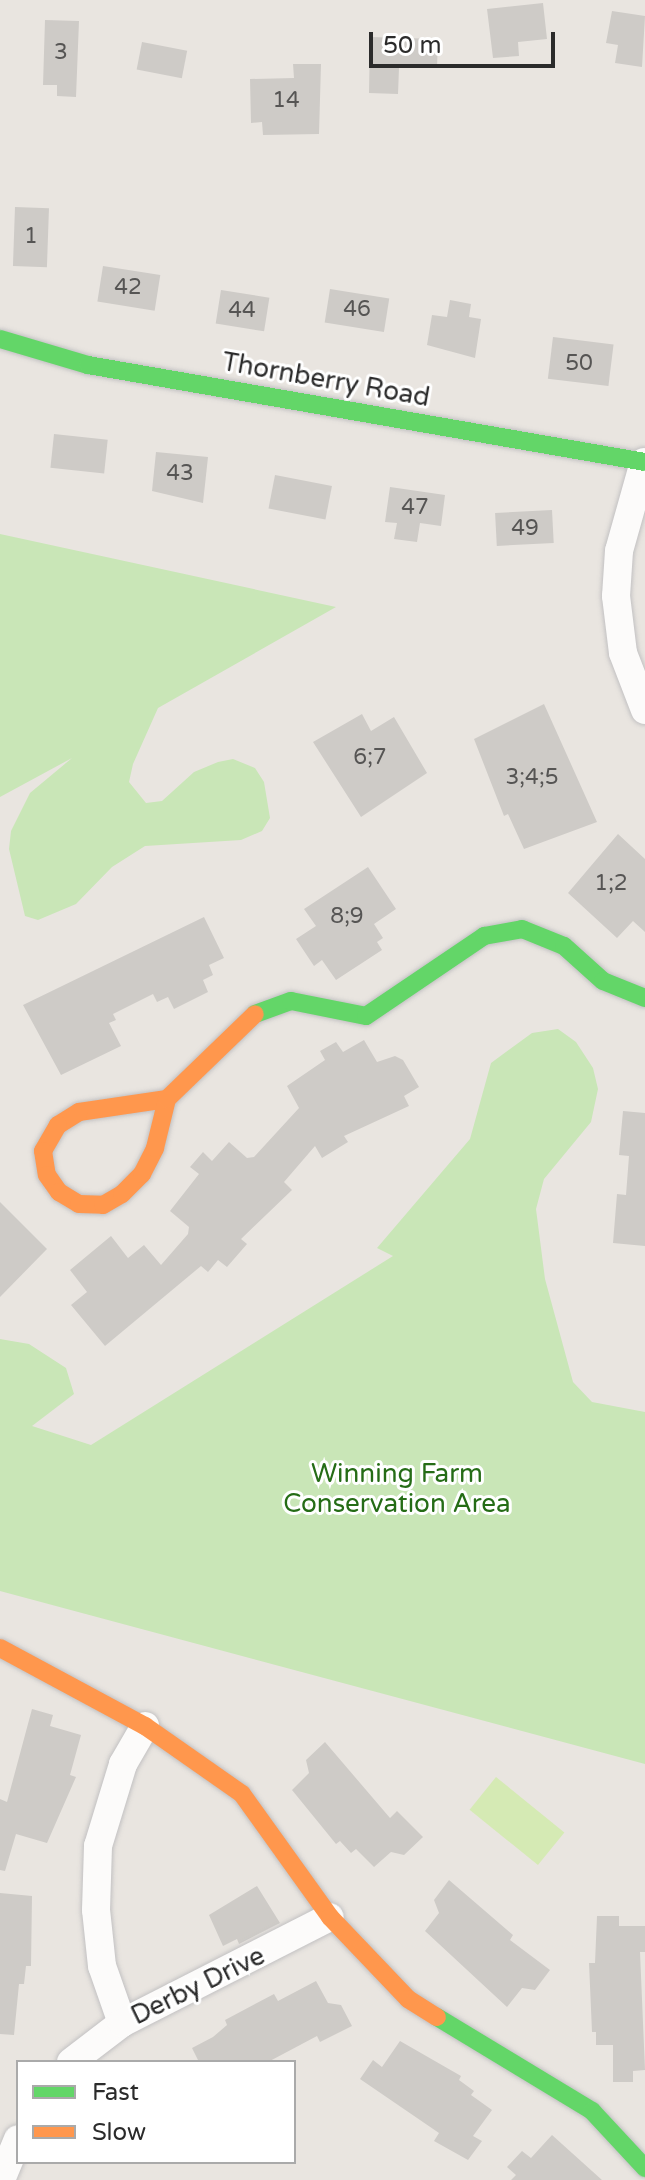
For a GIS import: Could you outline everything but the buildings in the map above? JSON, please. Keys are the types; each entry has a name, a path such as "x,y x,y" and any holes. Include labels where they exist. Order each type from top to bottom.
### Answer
{"street":[{"name":"Thornberry Road","path":"0,339 88,365 644,462"},
{"path":"644,462 619,551 616,596 623,653 645,710"},
{"path":"167,1099 79,1112 58,1125 43,1151 47,1175 59,1192 79,1204 103,1205 122,1194 142,1174 155,1148 167,1099 256,1013 291,1001 366,1016 484,936 522,929 564,946 603,981 645,998"},
{"path":"0,1648 145,1726 242,1794 330,1917 408,1999 592,2111 645,2168"},
{"path":"122,2023 102,1966 96,1910 98,1846 123,1764 145,1726"},
{"name":"Derby Drive","path":"74,2060 122,2023 330,1917"},
{"path":"1,2180 16,2144"}],"green space":[{"path":"0,534 336,607 158,708 133,764 129,782 146,803 162,801 194,772 218,762 233,759 255,768 264,782 270,818 262,831 241,840 145,846 112,867 76,904 38,920 25,916 9,849 11,831 30,793 72,758 0,797"},
{"name":"Winning Farm Conservation Area","path":"558,1029 576,1042 593,1068 598,1089 591,1122 544,1179 536,1209 545,1279 573,1382 592,1402 645,1412 645,1764 0,1591 0,1339 29,1344 66,1368 74,1394 32,1426 91,1445 393,1256 377,1248 470,1139 491,1063 532,1033"},
{"path":"496,1777 564,1832 538,1865 470,1810"}],"traffic: fast":[{"path":"0,339 88,365 645,462"},
{"path":"255,1014 291,1001 366,1016 484,936 522,929 564,946 603,981 645,998"},
{"path":"437,2017 592,2111 645,2168"}],"traffic: slow":[{"path":"167,1099 79,1112 58,1125 43,1151 47,1175 59,1192 79,1204 103,1205 122,1194 142,1174 155,1148 167,1099 255,1014"},
{"path":"0,1648 145,1726 242,1794 330,1917 408,1999 437,2017"}]}
